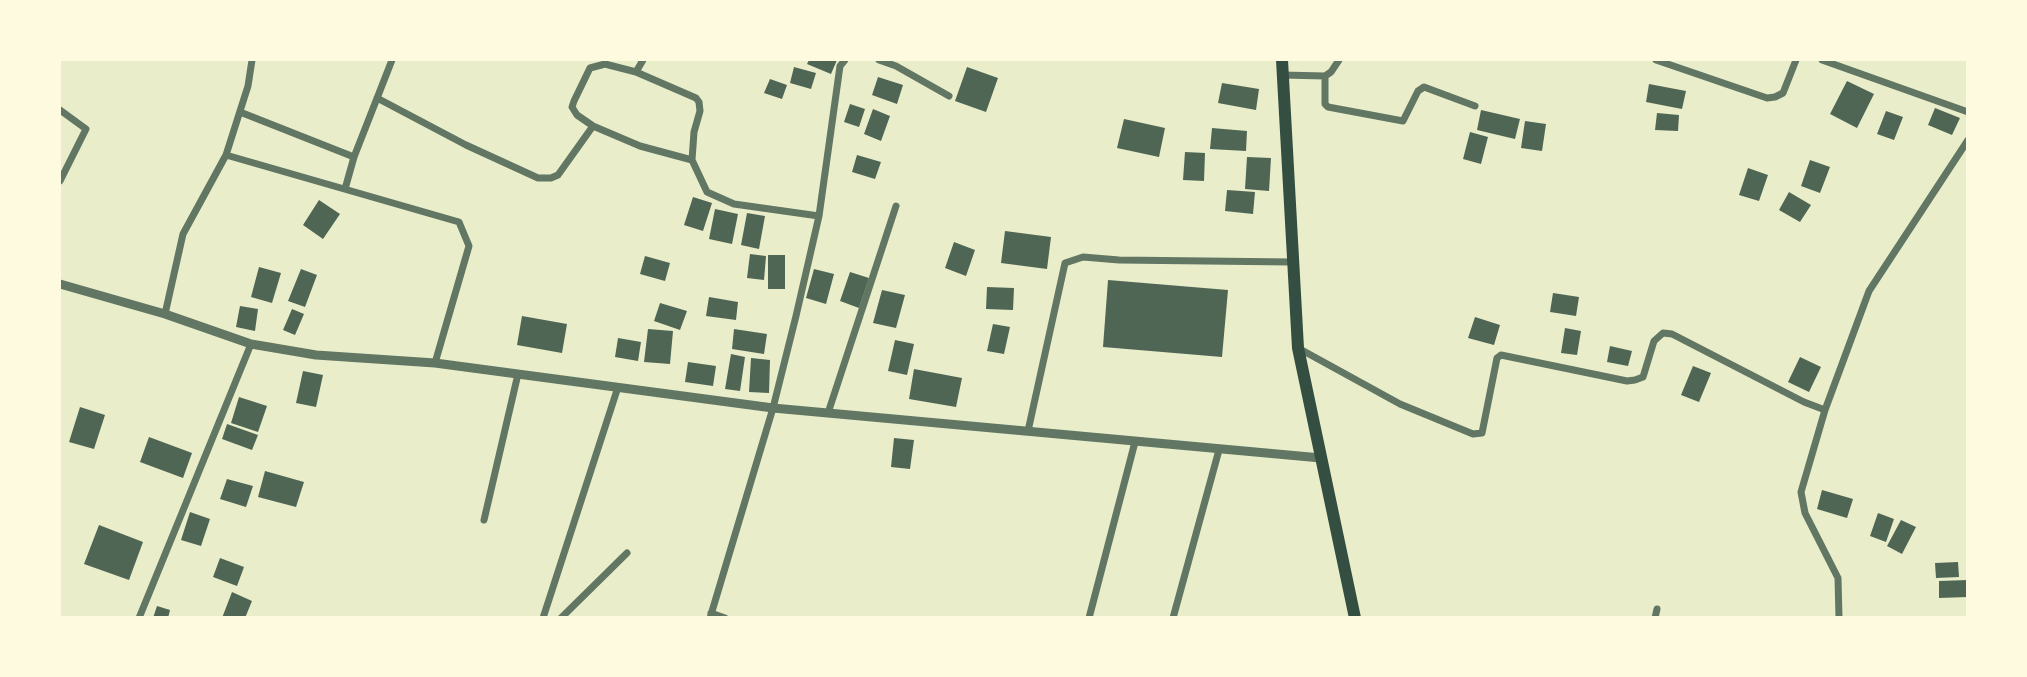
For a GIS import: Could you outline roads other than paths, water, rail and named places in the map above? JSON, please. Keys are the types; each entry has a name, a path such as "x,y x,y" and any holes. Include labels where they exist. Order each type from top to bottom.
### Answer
{"main road":[{"path":"1282,60 1298,348 1355,618"}],"street":[{"path":"165,314 183,234 226,155 248,86 251,60"},
{"path":"345,189 354,157 392,60"},
{"path":"636,72 643,60"},
{"path":"725,618 710,615 774,408 819,216 840,66 845,60"},
{"path":"879,60 896,66 949,96"},
{"path":"1282,75 1325,76 1339,60"},
{"path":"1656,60 1767,98 1783,93 1796,60"},
{"path":"1822,60 1968,112"},
{"path":"692,160 640,146 593,126 577,115 572,107 590,68 605,64 636,72 696,98 700,111 694,132 692,160 707,192 734,204 819,216"},
{"path":"1325,76 1325,104 1328,107 1403,121 1418,91 1424,87 1475,106"},
{"path":"377,98 466,145 538,178 558,175 593,126"},
{"path":"60,110 86,129 60,181"},
{"path":"240,112 354,157"},
{"path":"1839,618 1838,578 1805,513 1801,492 1825,410 1869,291 1968,140"},
{"path":"226,155 459,222 469,246 435,363"},
{"path":"828,413 896,206"},
{"path":"1028,431 1065,263 1083,257 1119,260 1292,262"},
{"path":"60,284 165,314 251,344 316,355 435,363 774,408 1321,458"},
{"path":"1298,348 1400,404 1473,434 1482,433 1497,358 1501,355 1635,380 1643,377 1654,341 1663,333 1672,334 1804,402 1825,410"},
{"path":"139,618 251,344"},
{"path":"484,520 518,374"},
{"path":"543,618 618,387"},
{"path":"1089,618 1135,442"},
{"path":"1173,618 1219,450"},
{"path":"561,618 627,553"}]}
